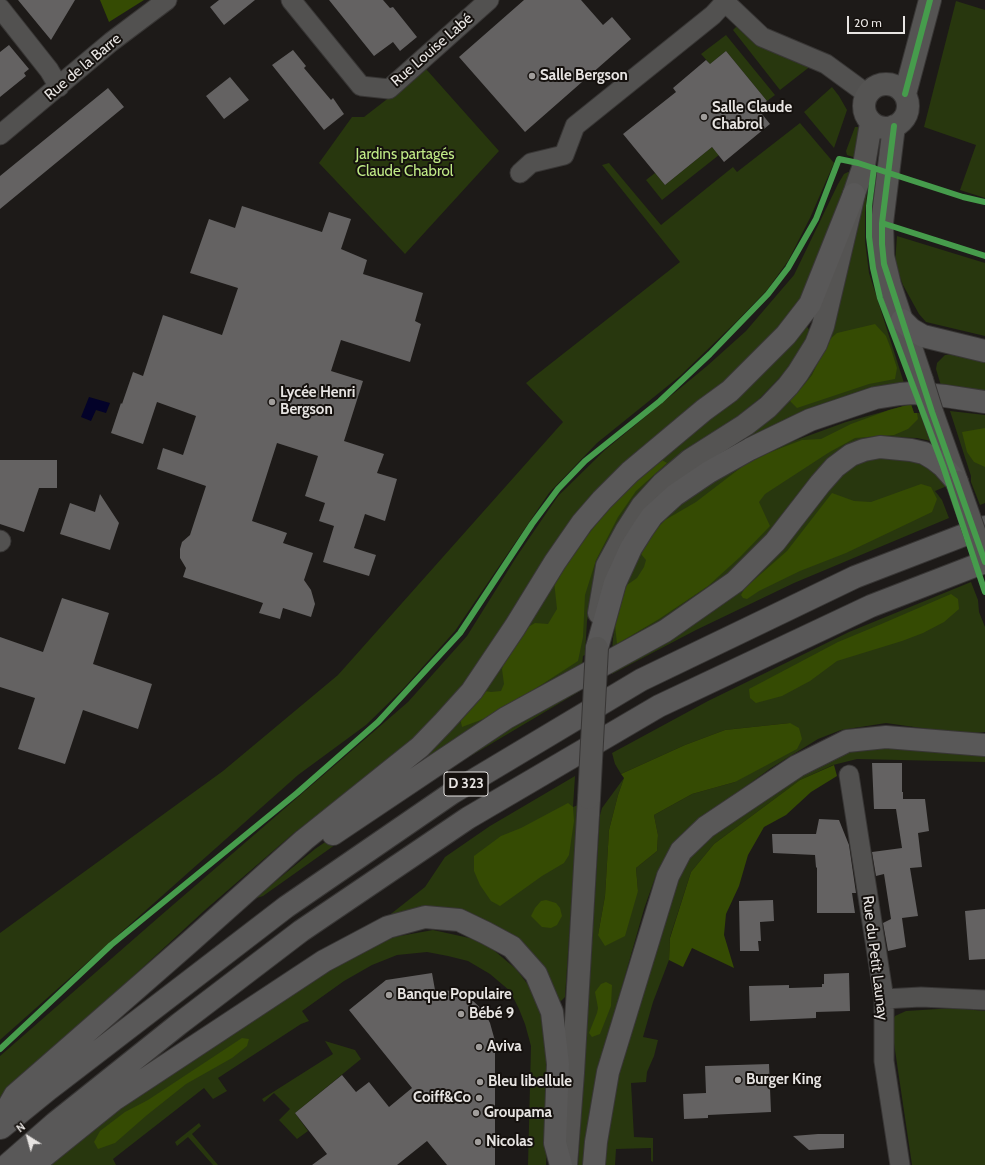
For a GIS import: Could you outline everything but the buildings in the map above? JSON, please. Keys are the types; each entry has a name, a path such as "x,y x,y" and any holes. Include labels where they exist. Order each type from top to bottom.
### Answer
{"highway":[{"path":"0,1121 15,1095 304,840 420,747 472,691 515,627 555,562 582,523 602,500 630,472 704,410 730,391 786,335 810,304 854,194"},
{"path":"902,320 911,329 923,336 985,351"},
{"path":"597,648 615,583 639,534 652,516 675,495 710,472 750,449 810,420 875,398 900,394 913,394 945,396 985,402"},
{"path":"248,891 506,718 665,631 735,582 775,542 835,467 851,455 864,450 880,447 911,450 924,453 943,466 957,482"},
{"name":"D 323","path":"0,1130 49,1089 286,907 452,792 641,680 854,578 985,528"},
{"name":"D 323","path":"7,1165 55,1123 179,1024 301,931 468,818 659,706 871,606 985,562"},
{"path":"594,1165 596,1142 608,1072 668,876 681,851 706,827 796,766 847,741 886,737 985,745"},
{"path":"33,1165 115,1100 324,961 388,927 425,917 459,920 486,933 512,948 536,974 552,1012 558,1064 555,1143 561,1165"}],"street":[{"name":"Rue de la Barre","path":"0,135 112,42 167,0"},
{"name":"Rue Louise Labé","path":"291,0 361,86 389,89 489,0"},
{"path":"898,89 914,63 930,0"},
{"path":"520,173 531,163 564,155 575,126 713,15 724,1 762,37 826,64 866,94"},
{"path":"0,8 49,70 59,87"},
{"path":"885,83 898,89 908,104 904,120 894,126 882,128 871,123 867,118 863,106 866,94 871,88 885,83"},
{"path":"566,1165 573,1073 598,615 607,566 622,537 642,506 663,483 690,460 745,425 768,407 788,386 806,361 816,344 823,326 854,194 864,165 871,123"},
{"path":"894,126 882,223 884,264 932,412 985,562"},
{"name":"Rue du Petit Launay","path":"849,774 884,999 884,1061 900,1165"},
{"path":"884,999 921,997 985,1000"}],"green space":[{"path":"100,0 144,0 109,22"},
{"path":"956,1 985,10 985,198 960,190 976,145 924,127"},
{"path":"737,26 812,65 780,90 733,30"},
{"path":"726,35 775,95 767,101 726,51 710,64 701,54"},
{"name":"Jardins partagés Claude Chabrol","path":"426,69 499,151 405,254 319,163 352,117 364,117"},
{"path":"832,87 847,110 834,148 804,112"},
{"path":"800,123 834,163 810,218 788,261 767,290 680,376 597,443 549,493 455,631 403,689 366,725 298,775 0,1040 0,933 223,771 338,675 563,422 526,383 680,262 602,165 609,163 661,225 733,167 737,172"},
{"path":"855,127 858,127 862,138 859,159 847,155 846,151"},
{"path":"712,147 719,155 662,200 646,180 655,173 665,185"},
{"path":"848,172 854,173 802,296 773,335 745,364 674,423 495,643 454,697 413,740 377,770 295,832 205,910 0,1099 0,1056 408,702 467,636 517,556 558,496 605,450 707,366 746,331 794,275 838,184 844,174"},
{"path":"868,181 865,213 865,241 869,273 904,383 801,414 799,421 715,454 808,373"},
{"path":"897,236 985,263 985,336 926,322 919,314 903,285 895,263"},
{"path":"875,324 886,336 891,349 897,368 895,379 869,384 797,408 789,400 812,375 829,340 837,333"},
{"path":"806,325 810,331 804,344 786,371 759,399 728,424 665,467 635,497 609,540 598,566 587,621 585,655 583,656 582,666 381,789 592,520"},
{"path":"955,354 985,360 985,392 942,389 936,369 937,363 945,355"},
{"path":"911,404 914,413 920,413 931,441 917,438 888,437 859,442 770,537 698,601 612,652 621,590 638,550 667,511 750,457 846,422"},
{"path":"911,404 914,413 917,413 918,419 908,429 894,435 855,438 828,453 765,494 759,502 770,526 740,557 708,586 659,619 617,644 615,625 618,606 624,590 627,585 637,578 644,567 646,560 641,554 652,534 665,520 696,502 743,466 768,453 802,440 821,439 851,424 889,410"},
{"path":"950,411 985,415 985,503 980,505 971,482 971,476"},
{"path":"985,428 985,467 974,462 967,452 962,432"},
{"path":"870,455 925,463 947,486 935,491 942,500 949,518 794,583 696,630 612,674 612,665 655,641 834,475"},
{"path":"662,460 667,463 636,491 618,517 596,560 585,595 583,637 578,661 524,696 486,718 462,727 460,718 485,691 501,691 504,684 502,669 505,658 523,630 535,623 548,624 557,609 554,581 577,549 608,509 642,475"},
{"path":"921,484 931,487 937,499 932,512 846,553 800,571 759,591 747,599 743,598 741,595 745,588 787,551 832,493 854,501 871,502"},
{"path":"971,582 978,600 979,612 985,627 985,732 964,734 886,723 841,730 818,739 771,768 697,822 678,843 656,875 644,909 608,1036 586,1165 578,1165 600,815 602,808 624,778 609,830 605,896 598,935 638,891 636,868 657,851 658,835 654,815 692,794 735,782 790,723 725,730 685,745 621,774 615,764 612,753 708,701 849,632"},
{"path":"951,594 958,599 959,609 944,622 923,633 837,661 810,681 782,696 756,703 750,698 749,689 838,642"},
{"path":"581,683 580,691 437,776 356,830 263,896 254,899 315,849 391,797"},
{"path":"790,723 799,728 802,739 797,749 735,782 692,794 654,815 658,835 657,851 636,868 638,891 625,936 605,946 598,935 605,896 609,830 624,778 621,774 685,745 725,730"},
{"path":"880,742 985,752 985,762 857,759 833,765 800,780 714,844 691,872 670,937 669,960 653,1002 643,1037 658,1040 654,1056 647,1072 646,1082 631,1083 634,1137 653,1138 653,1162 651,1161 651,1148 616,1149 615,1165 602,1165 609,1112 653,941 684,865 698,847 720,828 818,761"},
{"path":"834,765 837,776 811,792 786,815 764,827 748,855 739,886 726,914 724,935 734,968 692,948 683,967 669,960 670,938 691,872 714,844 800,780"},
{"path":"575,776 573,807 578,805 565,997 561,1001 553,999 485,924 382,921 425,887 445,857 490,826"},
{"path":"568,803 573,807 574,821 569,855 564,863 542,876 500,906 491,901 480,885 474,871 474,856 501,836 521,828"},
{"path":"546,900 556,903 560,908 562,916 557,925 551,928 542,927 531,916 541,901"},
{"path":"433,930 483,941 516,969 529,986 544,1018 551,1075 546,1165 528,1165 531,1046 525,1024 510,991 490,974 468,961 427,952 397,955 372,965 344,981 302,1011 309,1021 301,1024 218,1078 227,1091 213,1099 204,1088 113,1159 116,1165 42,1165 73,1137 348,959 389,938"},
{"path":"606,982 612,985 611,1006 600,1034 592,1037 589,1033 598,1008 595,992 601,984"},
{"path":"954,1008 985,1011 985,1165 912,1165 891,1023 895,1016 906,1011"},
{"path":"242,1038 249,1039 247,1046 232,1058 186,1084 115,1143 98,1149 94,1142 100,1131 125,1112 148,1100"},
{"path":"325,1041 355,1050 361,1059 295,1113 308,1131 297,1139 279,1120 290,1109 274,1093 264,1102 262,1099 333,1054"},
{"path":"199,1123 201,1126 192,1134 218,1165 213,1165 188,1137 177,1146 175,1142"}],"water":[{"path":"89,397 110,403 106,413 96,410 91,421 81,417"}],"cycle path":[{"path":"905,94 930,0"},
{"path":"894,126 882,223 884,264 932,412 985,562"},
{"path":"0,1049 111,945 297,793 378,722 460,633 532,524 558,489 585,461 660,401 710,354 768,294 788,268 816,219 839,159 858,163 963,197 985,202"},
{"path":"874,168 869,206 869,237 873,268 880,298 943,466 985,592"},
{"path":"882,223 985,256"}],"place":[{"name":"Salle Bergson","path":"532,76"},
{"name":"Salle Claude Chabrol","path":"704,117"},
{"name":"Lycée Henri Bergson","path":"272,402"},
{"name":"Banque Populaire","path":"389,995"},
{"name":"Bébé 9","path":"461,1014"},
{"name":"Aviva","path":"479,1047"},
{"name":"Burger King","path":"738,1080"},
{"name":"Bleu libellule","path":"480,1082"},
{"name":"Coiff&Co","path":"479,1098"},
{"name":"Groupama","path":"476,1113"},
{"name":"Nicolas","path":"478,1142"}]}
